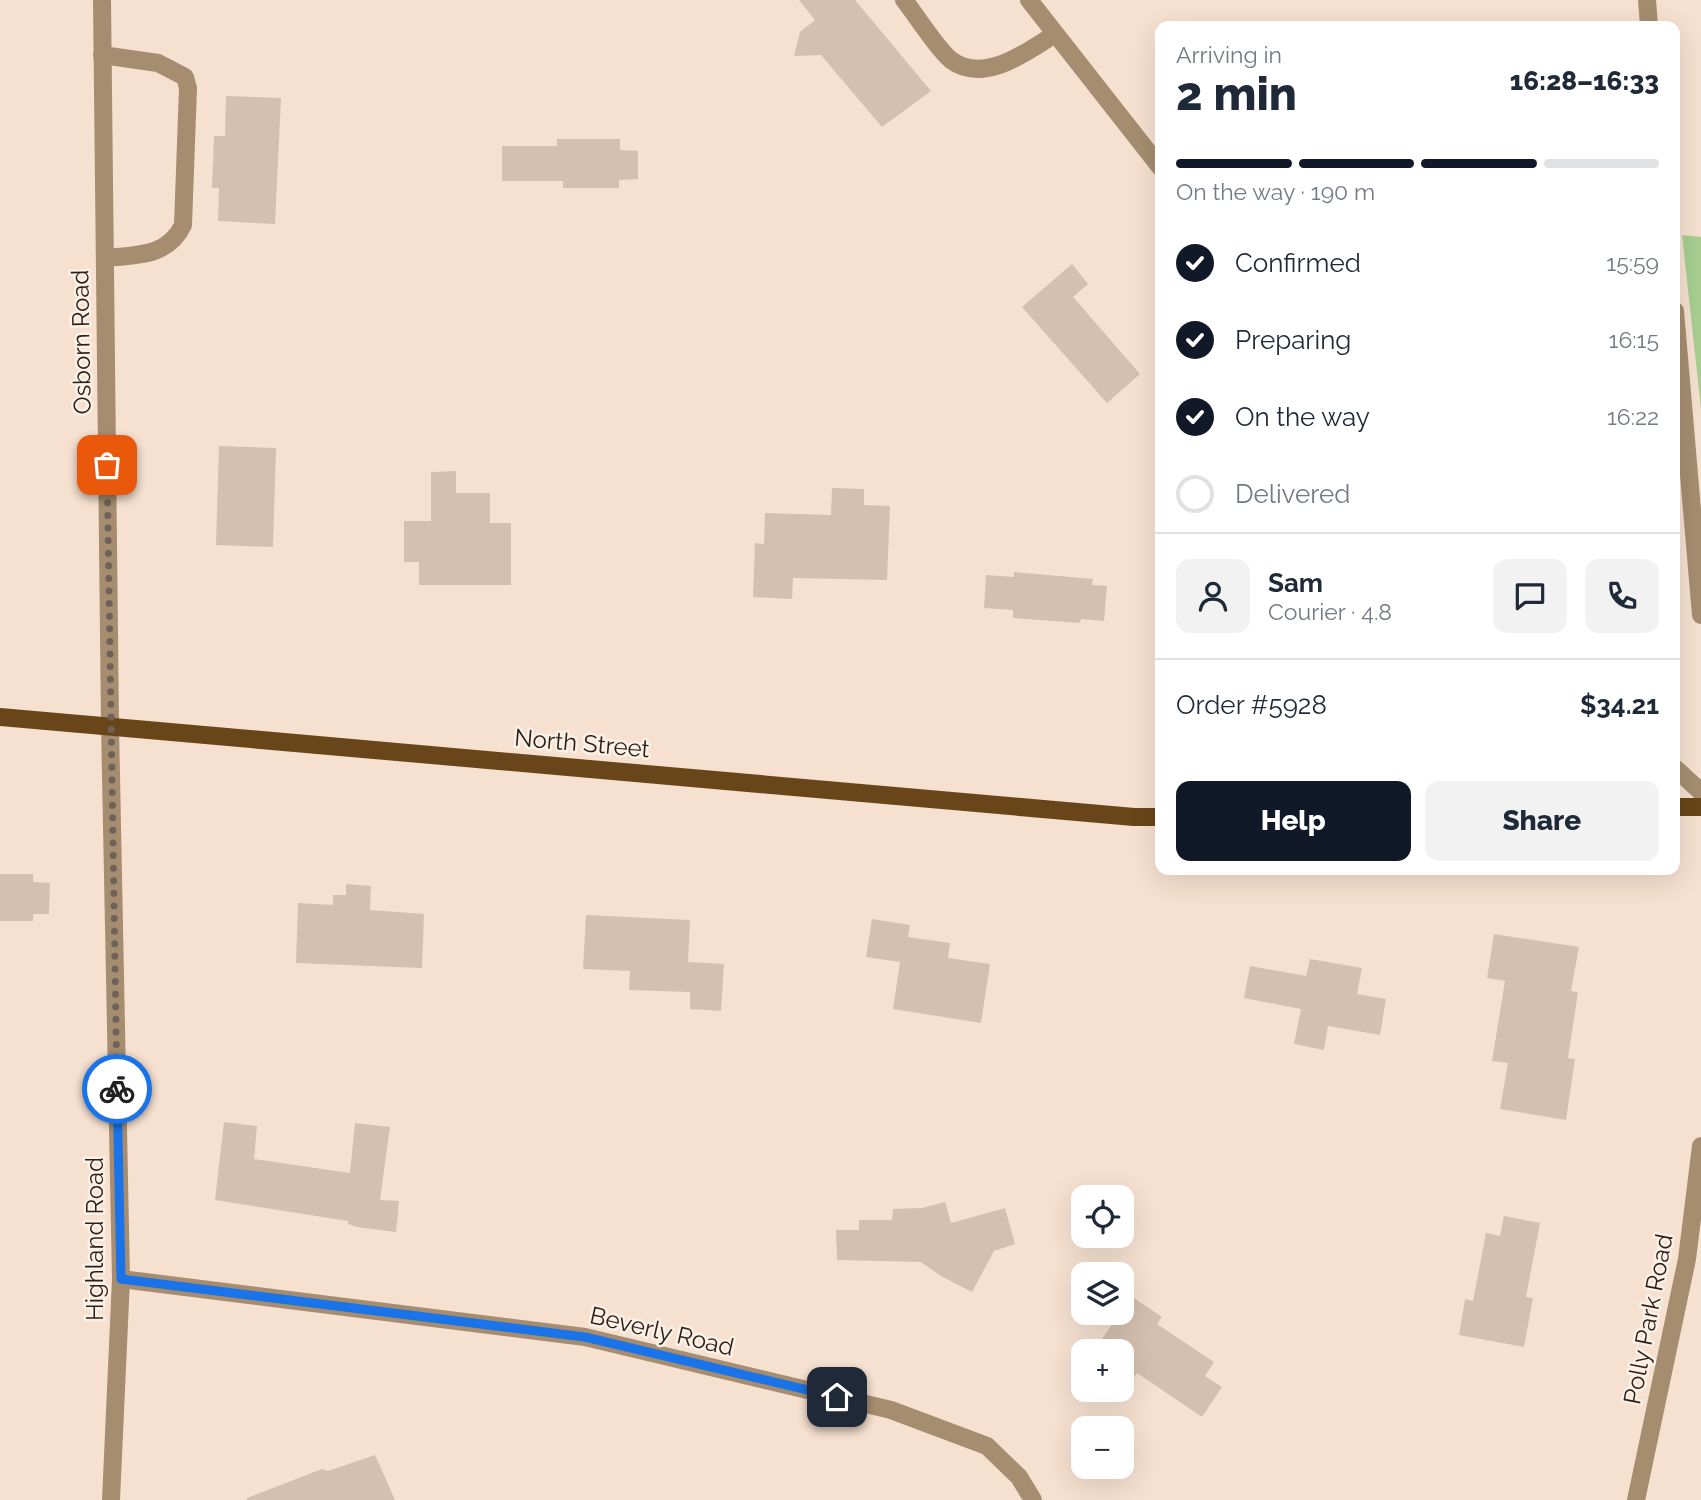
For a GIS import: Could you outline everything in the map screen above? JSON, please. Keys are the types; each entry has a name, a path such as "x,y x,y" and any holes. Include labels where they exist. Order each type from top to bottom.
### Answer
{"main road":[{"name":"North Street","path":"0,717 1155,817"},
{"path":"1680,807 1701,807"}],"street":[{"name":"Osborn Road","path":"102,0 110,725"},
{"path":"904,0 952,61 975,68 998,66 1055,34"},
{"path":"1029,0 1155,161"},
{"path":"1647,0 1649,21"},
{"path":"102,55 158,63 185,77 188,88 183,225 179,235 153,253 105,258"},
{"path":"1680,369 1701,615"},
{"name":"Highland Road","path":"110,725 121,1279 111,1500"},
{"path":"1680,773 1701,792"},
{"name":"Polly Park Road","path":"1636,1500 1687,1259 1701,1146"},
{"name":"Beverly Road","path":"121,1279 585,1337 878,1407 987,1446 1020,1478 1033,1500"}],"green space":[{"path":"1682,235 1701,237 1701,409"}],"building":[{"path":"799,0 855,0 931,91 882,127 821,55 794,56 800,32 815,20"},
{"path":"226,96 281,98 275,224 218,221 219,188 212,188 214,136 225,136"},
{"path":"557,139 620,139 620,150 638,151 638,179 619,180 619,188 563,188 563,181 502,181 502,146 557,146"},
{"path":"1072,264 1088,284 1073,297 1140,374 1107,403 1022,307"},
{"path":"219,446 276,448 273,547 216,545"},
{"path":"456,471 456,493 490,493 490,523 511,523 511,585 419,585 419,562 404,562 404,521 431,521 431,472"},
{"path":"832,488 864,489 864,505 890,506 887,580 793,578 792,599 753,597 755,543 764,544 765,513 831,515"},
{"path":"1014,572 1093,579 1092,585 1107,586 1104,621 1081,619 1080,623 1013,618 1013,610 984,608 986,575 1014,577"},
{"path":"0,874 33,874 33,882 50,883 49,914 33,914 33,921 0,921"},
{"path":"346,884 371,886 370,910 424,914 422,968 296,963 298,903 333,905 333,895 346,895"},
{"path":"586,915 690,920 688,962 724,964 721,1011 690,1009 690,992 629,990 630,971 583,969"},
{"path":"872,919 910,925 908,937 950,943 948,958 990,964 981,1023 893,1009 900,962 866,957"},
{"path":"1494,934 1579,947 1571,991 1578,992 1568,1058 1575,1059 1566,1120 1500,1109 1508,1063 1492,1061 1505,981 1487,978"},
{"path":"1310,959 1362,968 1357,994 1386,999 1380,1035 1328,1026 1324,1050 1294,1044 1301,1009 1244,998 1250,966 1306,976"},
{"path":"224,1122 257,1126 254,1159 350,1173 355,1123 390,1127 380,1200 399,1201 396,1232 357,1227 348,1224 348,1221 215,1200"},
{"path":"945,1202 951,1223 1005,1208 1015,1244 994,1251 972,1292 921,1262 837,1260 836,1230 859,1230 859,1220 892,1220 893,1209 922,1208"},
{"path":"1504,1216 1540,1223 1526,1297 1533,1298 1524,1347 1459,1335 1465,1299 1473,1301 1486,1233 1500,1236"},
{"path":"1134,1298 1162,1317 1157,1324 1214,1362 1205,1376 1222,1387 1202,1417 1137,1373 1134,1377 1134,1339 1102,1339 1111,1325 1134,1325"},
{"path":"375,1455 395,1500 247,1500 322,1469 328,1471"}],"way so far":[{"path":"107,465 117,1089"}],"route":[{"path":"117,1089 121,1279 585,1337 837,1397"}]}
